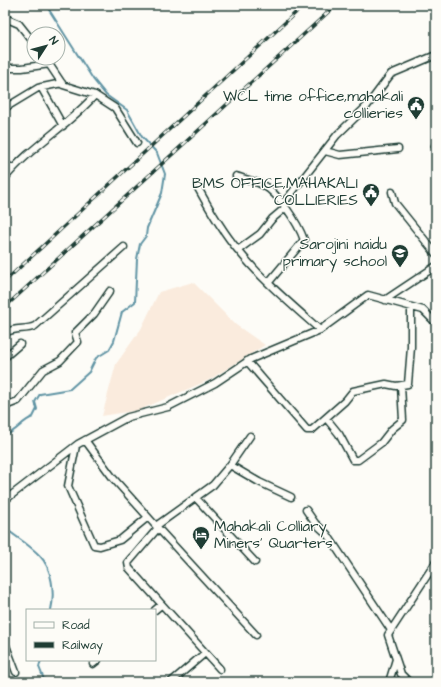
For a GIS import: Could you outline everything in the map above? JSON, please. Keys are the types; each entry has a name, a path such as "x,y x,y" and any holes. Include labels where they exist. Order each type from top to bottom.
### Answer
{"street":[{"path":"5,18 19,24 26,33"},
{"path":"238,250 260,234 284,206 340,132 367,106 391,74 436,56"},
{"path":"5,68 36,66"},
{"path":"51,66 65,86 95,95 115,108 137,143"},
{"path":"5,108 41,87 62,83"},
{"path":"41,87 63,126"},
{"path":"5,178 12,169 82,110 95,95"},
{"path":"325,151 340,155 398,149"},
{"path":"5,163 12,169"},
{"path":"236,176 264,186 284,206 304,240 269,282"},
{"path":"198,188 214,218 238,250 269,282 320,330"},
{"path":"392,192 395,203 436,254"},
{"path":"5,333 15,328 29,328 35,326 124,248"},
{"path":"385,300 436,266"},
{"path":"5,406 18,401 45,368 60,361 78,342 75,333 94,314 110,291"},
{"path":"5,500 85,440 128,417 175,403 215,383 248,361 320,330 368,295 423,310 436,323"},
{"path":"248,361 307,430 314,429 345,401 353,391 386,384 401,386 408,383 411,307"},
{"path":"5,357 20,344"},
{"path":"326,418 339,434 353,460 358,460 381,443 403,420 401,386"},
{"path":"220,670 127,565 157,527 214,485 250,436"},
{"path":"85,440 113,478 256,635"},
{"path":"76,446 68,486 94,545 100,546 120,540 148,517"},
{"path":"230,464 259,482 291,497"},
{"path":"196,498 255,562"},
{"path":"306,510 315,523 327,534 391,630"},
{"path":"409,682 401,674 388,635 436,562"},
{"path":"156,609 161,604"},
{"path":"5,643 16,672"},
{"path":"171,682 205,653"},
{"path":"389,682 396,659"}],"shaded area":[{"path":"193,282 236,325 265,345 209,380 139,410 102,416 116,364 141,329 159,292"}],"waterway":[{"path":"5,437 33,417 37,409 35,402 40,394 70,389 89,372 96,358 109,350 114,341 122,312 135,302 137,259 140,244 146,236 147,228 162,193 165,174 157,153 142,137 127,110 106,95 93,79 46,5"},
{"path":"5,528 32,548 44,561 52,581 53,596 51,609"},
{"path":"41,661 39,667 45,682"}],"railway":[{"path":"5,281 304,5"},
{"path":"5,307 336,5"}],"place":[{"name":"WCL time office,mahakali collieries","path":"416,120"},
{"name":"BMS OFFICE,MAHAKALI COLLIERIES","path":"371,207"},
{"name":"Sarojini naidu primary school","path":"400,268"},
{"name":"Mahakali Colliary Miners' Quarters","path":"201,550"}]}
